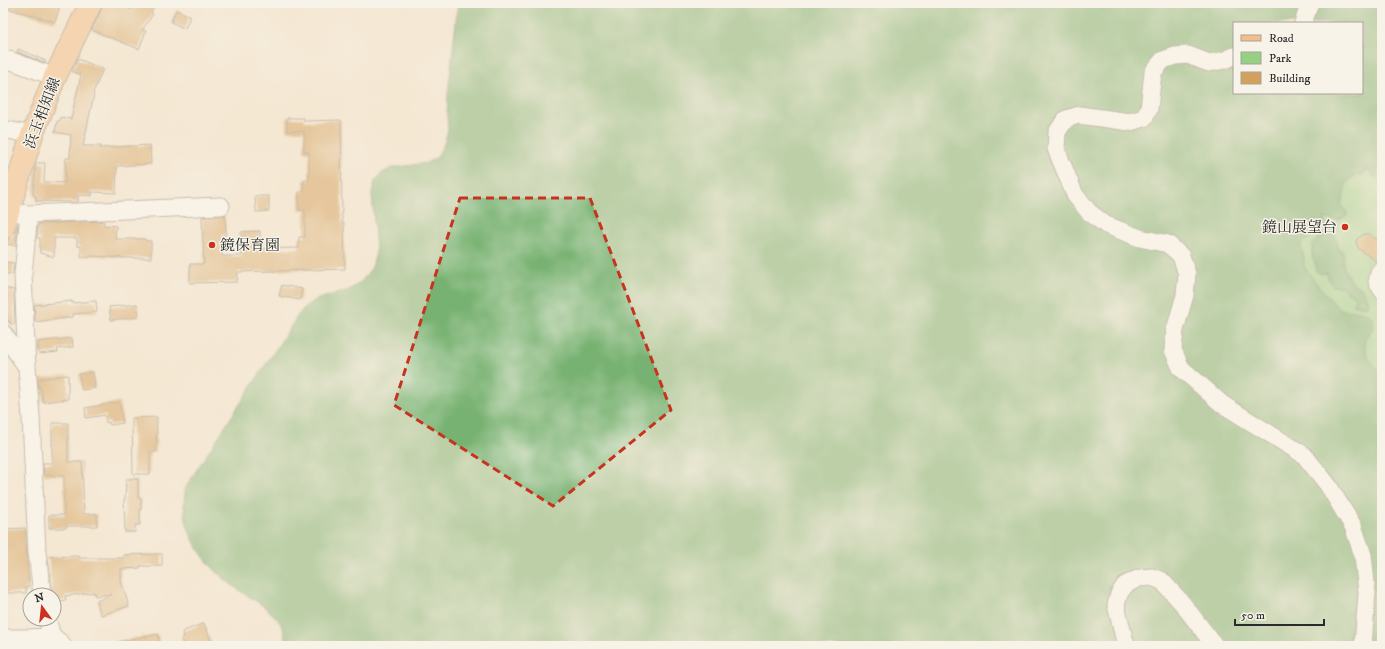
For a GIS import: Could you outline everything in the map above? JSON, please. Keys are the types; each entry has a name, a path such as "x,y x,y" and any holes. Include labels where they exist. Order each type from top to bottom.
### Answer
{"main road":[{"name":"浜玉相知線","path":"13,218 32,135 55,77 91,3"}],"street":[{"path":"1303,22 1310,3"},
{"path":"1233,56 1225,60 1209,63 1188,56 1174,56 1163,60 1153,72 1152,95 1149,109 1144,118 1130,122 1079,115 1066,119 1057,132 1056,149 1075,195 1089,212 1106,225 1140,238 1168,244 1181,256 1187,274 1185,295 1175,330 1173,350 1181,368 1222,404 1304,455 1328,485 1353,526 1363,555 1367,593 1362,646"},
{"path":"3,60 9,60 55,77"},
{"path":"3,128 32,135"},
{"path":"41,587 37,552 23,274 13,218 221,206"},
{"path":"1382,271 1379,273 1376,282 1382,290"},
{"path":"3,333 27,367"},
{"path":"1126,646 1116,605 1119,594 1125,585 1139,578 1152,577 1162,581 1215,646"},
{"path":"3,638 26,642 57,641 51,627"}],"highlighted area":[{"path":"460,198 590,198 671,410 553,506 394,405"}],"green space":[{"path":"458,3 1382,3 1382,168 1376,170 1378,177 1372,176 1370,172 1366,170 1362,175 1355,176 1351,179 1346,185 1341,204 1348,215 1338,220 1323,219 1326,225 1300,245 1306,269 1337,307 1345,310 1363,312 1373,318 1374,328 1364,339 1368,357 1380,372 1382,372 1382,646 285,646 285,634 281,624 274,616 266,608 218,574 201,554 189,531 184,506 185,490 190,480 299,314 307,305 318,299 349,290 362,281 372,267 376,253 372,193 375,181 382,173 392,168 426,163 437,157 444,144 448,130 447,115"},
{"path":"1382,162 1382,455 1311,349 1293,232 1340,170"},
{"path":"1330,229 1333,230 1336,237 1338,250 1342,251 1344,255 1343,263 1349,278 1354,284 1362,289 1365,294 1368,304 1366,307 1352,303 1355,300 1354,296 1342,286 1333,286 1328,278 1328,274 1321,274 1316,271 1315,262 1312,258 1313,253 1311,251 1313,248 1311,245 1316,242 1318,238 1326,235 1326,231"}],"building":[{"path":"3,3 61,3 55,22 3,7"},
{"path":"103,3 115,3 131,10 136,3 157,3 151,12 153,14 142,30 146,31 139,49 92,30"},
{"path":"176,10 190,16 185,29 171,22"},
{"path":"18,49 46,61 45,63 17,52"},
{"path":"78,59 103,69 93,93 83,146 101,146 100,148 150,145 151,164 117,166 116,193 92,192 92,196 78,195 78,202 36,201 36,196 33,195 36,163 45,163 44,182 65,183 66,158 70,158 71,135 55,132 57,121 60,121 61,117 71,119 81,75 72,71"},
{"path":"287,118 304,118 304,121 341,120 342,223 344,223 345,269 238,272 237,282 190,283 190,264 204,264 202,217 225,215 226,235 222,235 222,256 242,256 241,232 260,231 260,249 299,248 299,237 305,237 305,210 299,210 299,192 304,192 304,180 309,180 309,152 304,152 304,131 287,131"},
{"path":"255,196 269,196 269,211 256,212"},
{"path":"104,221 103,225 116,226 115,239 145,239 145,241 151,241 151,258 81,257 81,246 77,246 77,238 54,238 54,257 40,253 40,238 37,238 38,224"},
{"path":"18,224 16,246 7,244 15,232"},
{"path":"1364,234 1369,234 1382,244 1382,255 1377,262 1358,248 1356,242 1357,239"},
{"path":"7,262 14,263 13,274 5,274"},
{"path":"282,285 302,289 300,300 279,296"},
{"path":"3,288 14,290 15,324 10,324 10,321 3,322"},
{"path":"72,301 72,303 96,301 97,312 73,314 73,317 35,322 34,305"},
{"path":"137,304 139,317 111,320 109,307"},
{"path":"72,338 73,347 57,349 58,352 39,354 38,342"},
{"path":"93,372 95,388 82,390 79,374"},
{"path":"68,375 68,399 43,402 38,379"},
{"path":"119,402 123,423 110,425 109,422 106,423 105,415 86,418 85,408"},
{"path":"157,417 156,452 150,452 150,474 133,474 132,418"},
{"path":"52,423 68,423 68,462 82,462 84,514 97,514 97,526 66,526 66,528 49,528 49,515 64,515 64,476 44,475 43,463 52,463"},
{"path":"126,479 138,479 138,498 141,498 141,509 140,525 135,525 135,532 125,532 124,499"},
{"path":"25,528 29,586 22,587 22,593 3,593 3,529"},
{"path":"162,554 162,566 140,566 140,568 121,569 121,581 129,606 101,615 97,601 112,594 95,596 94,592 65,596 66,600 62,601 62,587 52,587 48,557 79,556 79,558 124,558 124,555"},
{"path":"204,623 213,646 184,646 181,639 184,637 182,632"},
{"path":"158,634 160,646 117,646 117,642"}],"place":[{"name":"鏡山展望台","path":"1345,227"},
{"name":"鏡保育園","path":"212,245"}]}
